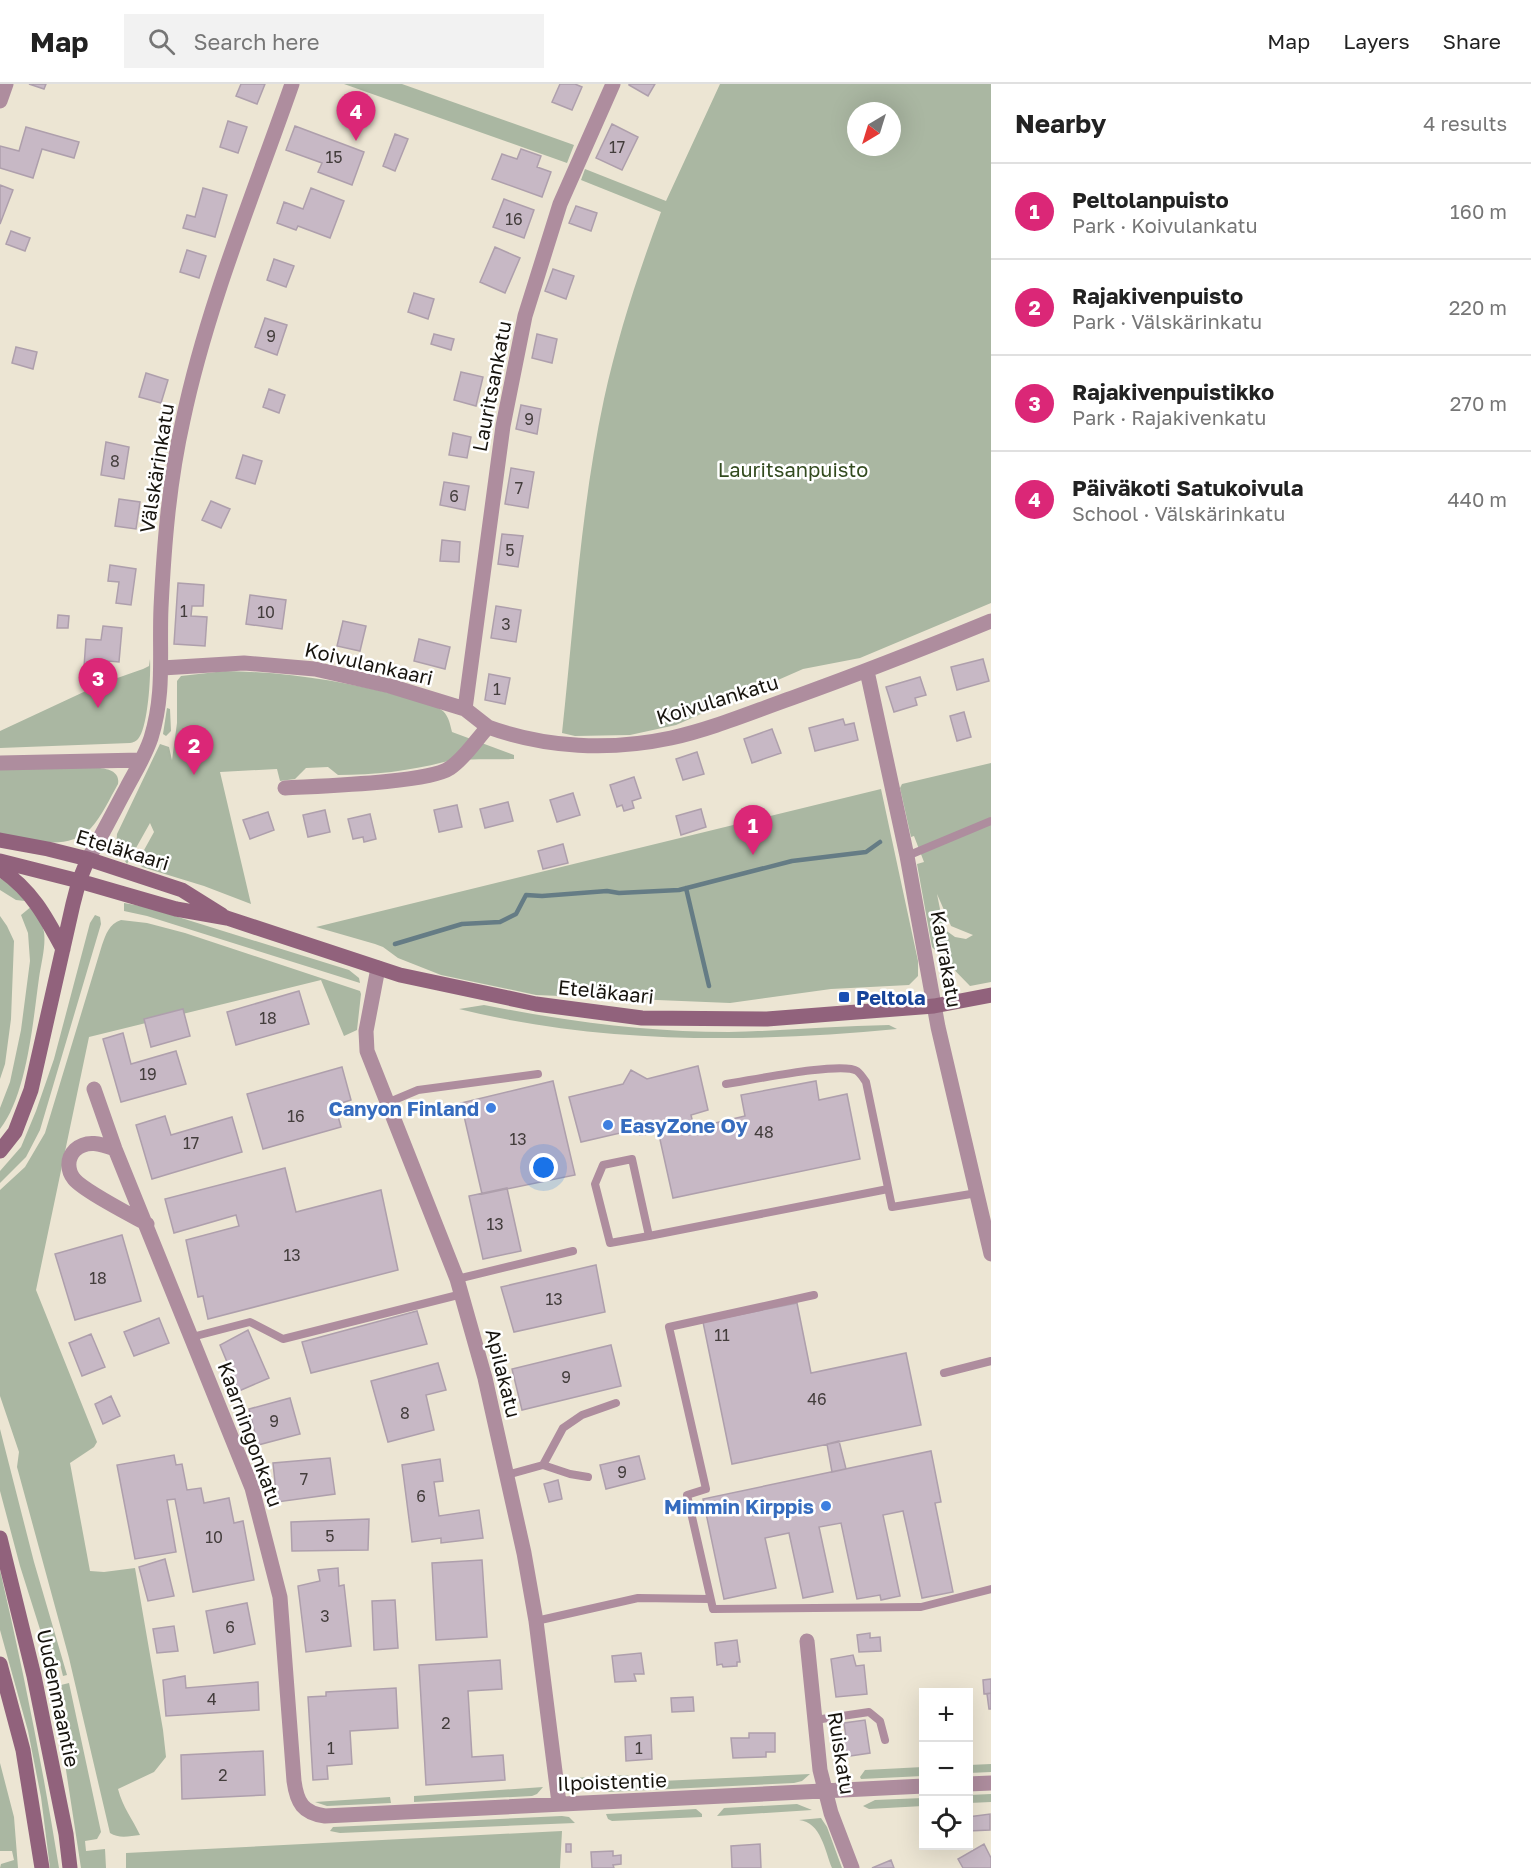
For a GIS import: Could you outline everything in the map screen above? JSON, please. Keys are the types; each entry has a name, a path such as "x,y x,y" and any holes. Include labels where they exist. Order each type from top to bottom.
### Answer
{"main road":[{"name":"Eteläkaari","path":"0,840 88,859 182,890 227,918"},
{"path":"0,1151 15,1132 31,1090 79,880 88,859"},
{"name":"Eteläkaari","path":"0,861 79,880 176,909 227,918 378,968 444,985 536,1004 642,1018 767,1019 934,1006 991,995"},
{"path":"0,869 35,900 63,949"},
{"name":"Uudenmaantie","path":"0,1538 26,1636 66,1834 70,1868"},
{"path":"0,1664 23,1750 42,1868"}],"street":[{"path":"0,101 6,84"},
{"name":"Välskärinkatu","path":"88,859 151,738 161,689 164,552 171,490 183,420 199,354 292,84"},
{"name":"Lauritsankatu","path":"465,709 502,426 525,316 560,204 613,84"},
{"name":"Koivulankatu","path":"488,727 534,740 571,745 660,739 704,729 867,671 991,621"},
{"name":"Koivulankaari","path":"162,668 244,663 315,669 390,686 465,709 488,727"},
{"name":"Kaurakatu","path":"867,671 907,856 934,1006 988,1232 991,1254"},
{"path":"285,788 409,778 449,769 488,727"},
{"path":"0,763 141,760"},
{"name":"Apilakatu","path":"378,968 366,1031 367,1051 457,1279 485,1378 524,1553 536,1621 559,1803"},
{"name":"Kaarningonkatu","path":"94,1089 115,1149 252,1488 280,1597 294,1781 298,1801 304,1808"},
{"path":"115,1149 101,1144 87,1143 79,1146 72,1152 69,1171 77,1183 147,1224"},
{"name":"Ruiskatu","path":"807,1641 820,1770 831,1813 852,1868"},
{"path":"973,1784 991,1783"},
{"name":"Ilpoistentie","path":"304,1808 313,1814 326,1816 919,1786"}],"lane":[{"path":"907,856 991,821"},
{"path":"726,1084 814,1070 845,1068 857,1071 866,1082 892,1207 977,1193"},
{"path":"387,1103 418,1090 538,1074"},
{"path":"649,1236 632,1159 603,1165 595,1184 610,1243 649,1236 888,1189"},
{"path":"457,1279 573,1251"},
{"path":"192,1337 250,1322 283,1339 462,1294"},
{"path":"814,1295 669,1327 706,1489 687,1495 712,1609 921,1607 991,1589"},
{"path":"944,1372 991,1361"},
{"path":"543,1465 563,1428 582,1415 616,1403"},
{"path":"507,1475 543,1465 588,1477"},
{"path":"536,1621 638,1598 710,1599"},
{"path":"815,1720 869,1712 880,1721 885,1740"}],"green space":[{"path":"344,84 402,84 574,145 567,163"},
{"name":"Lauritsanpuisto","path":"720,84 991,84 991,603 860,658 803,669 676,725 630,735 575,736 562,733 579,565 596,440 622,328 661,212 581,180 585,169 666,201"},
{"path":"150,659 144,724 135,741 0,748 0,731 103,683 143,669 149,666"},
{"path":"225,671 315,678 360,686 424,702 443,711 448,718 452,732 514,755 514,759 452,761 405,770 365,774 338,775 328,767 306,768 295,779 280,781 277,769 220,772 251,904 204,886 142,867 138,861 154,832 150,823 127,864 116,847 117,834 160,744 169,747 172,760 177,723 177,681 181,676"},
{"path":"167,708 170,709 171,731 166,736 163,734"},
{"path":"991,763 991,982 970,986 932,947 917,864 924,862 914,836 911,837 900,788 902,784","holes":["937,894 951,926 973,935 966,939 955,937 944,929"]},
{"path":"87,767 112,771 118,778 118,784 99,818 81,836 71,840 47,842 0,834 0,770"},
{"path":"881,789 918,961 918,976 909,985 831,989 730,1003 536,995 441,975 398,958 383,947 316,927"},
{"path":"0,878 16,888 25,901 16,900 0,890"},
{"path":"124,903 146,907 349,970 359,978 360,983 147,916 124,911"},
{"path":"32,906 41,921 44,932 43,955 23,1078 9,1115 0,1129 0,1108 10,1082 21,1030 30,961 28,933 21,915"},
{"path":"95,915 100,917 101,924 40,1130 26,1157 0,1183 0,1171 21,1147 36,1111 54,1059 90,923"},
{"path":"0,916 14,941 11,1019 5,1064 0,1079"},
{"path":"121,920 147,923 185,933 360,991 361,994 357,1030 344,1036 321,980 89,1037 36,1290 97,1442 94,1447 70,1463 90,1571 104,1572 135,1568 163,1730 166,1757 154,1772 118,1789 140,1835 125,1837 110,1833 69,1658 17,1467 19,1452 0,1396 0,1190 25,1167 45,1133 102,945 111,927"},
{"path":"484,1005 575,1021 667,1030 729,1032 889,1025 897,1029 787,1037 676,1037 567,1029 459,1009"},
{"path":"0,1429 34,1562 67,1675 63,1676 59,1660 50,1661 20,1566 0,1491"},
{"path":"0,1570 32,1719 59,1868 50,1868 41,1797 28,1731 0,1630"},
{"path":"69,1683 101,1832 97,1839 85,1841 86,1851 105,1849 106,1868 81,1868 66,1770 62,1715 67,1713 61,1685"},
{"path":"0,1763 14,1817 18,1868 0,1868 1,1864 14,1860 12,1851 0,1851"},
{"path":"991,1764 991,1772 973,1773 973,1765"},
{"path":"919,1767 919,1776 861,1779 865,1770"},
{"path":"810,1774 802,1781 794,1783 606,1792 640,1782"},
{"path":"629,1775 604,1784 571,1778"},
{"path":"543,1787 532,1796 414,1802 414,1796"},
{"path":"991,1794 991,1802 973,1803 973,1795"},
{"path":"390,1797 391,1803 327,1806 315,1802"},
{"path":"919,1798 919,1806 869,1809 863,1806 875,1800"},
{"path":"797,1804 812,1810 717,1816 724,1808"},
{"path":"696,1809 702,1817 612,1821 606,1814"},
{"path":"569,1817 575,1823 340,1833 330,1831 333,1827"},
{"path":"821,1818 827,1827 842,1868 832,1868 817,1832 806,1822 799,1820"},
{"path":"562,1831 560,1868 126,1868 126,1853"}],"building":[{"path":"29,84 46,84 44,89"},
{"path":"241,84 265,84 257,104 236,96"},
{"path":"560,84 575,84 582,87 572,110 552,102"},
{"path":"629,84 655,84 648,96"},
{"path":"228,121 247,127 238,153 220,147"},
{"path":"612,124 638,137 622,170 596,158"},
{"path":"295,126 364,152 352,185 318,172 322,163 286,150"},
{"path":"26,127 79,142 74,158 42,149 33,178 0,168 0,146 19,151"},
{"path":"395,134 408,139 395,171 383,166"},
{"path":"521,149 541,156 537,167 551,172 542,197 492,179 502,154 517,159"},
{"path":"0,185 13,190 0,224"},
{"path":"203,188 227,195 215,237 183,228 187,215 195,217"},
{"path":"311,188 344,201 330,238 298,226 296,230 277,223 284,202 303,209"},
{"path":"504,199 534,210 524,238 493,227"},
{"path":"576,206 597,213 591,231 569,223"},
{"path":"11,231 30,238 25,251 6,244"},
{"path":"495,247 520,258 505,293 480,282"},
{"path":"187,250 206,256 199,278 180,272"},
{"path":"274,259 294,266 286,287 267,280"},
{"path":"553,269 574,276 566,299 545,291"},
{"path":"414,293 434,299 428,319 408,312"},
{"path":"265,318 287,325 277,355 255,347"},
{"path":"434,334 454,339 451,350 431,344"},
{"path":"537,334 557,339 552,363 532,358"},
{"path":"16,347 37,352 33,369 12,363"},
{"path":"461,372 483,377 476,406 454,400"},
{"path":"146,373 168,380 161,403 139,397"},
{"path":"269,389 285,395 279,413 263,407"},
{"path":"521,405 541,409 537,434 516,429"},
{"path":"453,433 471,437 467,458 449,455"},
{"path":"106,442 129,447 124,479 101,475"},
{"path":"243,455 262,461 255,484 236,478"},
{"path":"511,468 534,472 528,508 505,504"},
{"path":"444,482 469,486 465,510 440,505"},
{"path":"119,499 140,502 136,529 115,526"},
{"path":"211,501 230,509 221,528 202,520"},
{"path":"502,534 523,536 518,567 498,564"},
{"path":"442,540 460,542 459,562 440,561"},
{"path":"110,565 136,569 131,605 116,603 119,582 108,581"},
{"path":"178,583 204,585 203,606 192,606 191,616 207,617 205,646 174,644"},
{"path":"250,595 286,600 282,629 246,624"},
{"path":"496,606 521,610 516,642 491,638"},
{"path":"58,615 69,616 68,628 57,628"},
{"path":"343,621 366,626 360,651 337,646"},
{"path":"103,626 122,628 119,662 96,660 96,669 84,667 86,639 101,640"},
{"path":"419,639 450,647 445,669 414,661"},
{"path":"983,659 989,681 957,690 951,667"},
{"path":"489,674 510,678 505,704 485,700"},
{"path":"920,677 926,695 915,698 917,705 894,712 886,687"},
{"path":"964,712 971,737 957,741 950,716"},
{"path":"843,719 845,725 854,723 858,740 815,751 809,728"},
{"path":"772,729 781,753 752,763 744,739"},
{"path":"697,752 704,774 683,780 676,759"},
{"path":"634,777 641,798 632,801 634,808 624,811 622,805 617,807 610,785"},
{"path":"573,793 580,815 557,822 550,800"},
{"path":"508,802 513,821 485,828 480,809"},
{"path":"457,805 462,827 439,832 434,810"},
{"path":"701,809 706,827 681,835 676,816"},
{"path":"325,810 330,832 308,837 303,815"},
{"path":"268,812 274,830 250,839 243,820"},
{"path":"370,814 376,839 364,842 363,837 353,839 348,819"},
{"path":"563,844 568,863 543,869 538,851"},
{"path":"299,991 309,1024 236,1045 227,1012"},
{"path":"183,1009 190,1036 151,1047 144,1019"},
{"path":"123,1033 131,1064 176,1051 186,1084 121,1102 103,1039"},
{"path":"698,1066 708,1110 691,1115 694,1128 745,1116 741,1095 816,1081 819,1100 847,1094 860,1159 673,1198 659,1135 681,1130 678,1122 652,1126 648,1134 640,1135 633,1130 581,1142 569,1097 623,1084 631,1070 647,1079"},
{"path":"342,1067 351,1100 335,1105 341,1127 263,1149 247,1094"},
{"path":"553,1081 575,1175 482,1194 461,1103"},
{"path":"165,1116 171,1135 232,1117 242,1152 152,1179 136,1125"},
{"path":"285,1168 296,1212 381,1190 398,1270 208,1319 203,1296 198,1297 186,1240 239,1226 236,1215 174,1233 165,1199"},
{"path":"507,1188 521,1251 483,1259 469,1196"},
{"path":"122,1235 141,1301 75,1320 55,1254"},
{"path":"596,1265 605,1312 514,1332 501,1287"},
{"path":"797,1303 811,1373 906,1353 921,1425 732,1464 703,1322"},
{"path":"417,1311 427,1344 311,1373 302,1342"},
{"path":"159,1318 169,1343 134,1356 124,1332"},
{"path":"248,1330 269,1378 239,1391 220,1345"},
{"path":"91,1334 105,1367 82,1376 69,1343"},
{"path":"611,1345 621,1386 522,1410 512,1369"},
{"path":"438,1363 446,1390 426,1395 434,1430 388,1442 371,1381"},
{"path":"111,1396 120,1416 103,1424 95,1404"},
{"path":"290,1398 300,1434 258,1445 249,1409"},
{"path":"839,1441 846,1469 832,1472 827,1444"},
{"path":"931,1451 941,1502 935,1503 953,1592 922,1598 903,1511 883,1515 900,1596 881,1600 880,1595 857,1599 841,1523 819,1527 833,1592 803,1598 789,1533 765,1538 776,1588 724,1599 703,1499"},
{"path":"174,1455 176,1465 182,1464 187,1490 201,1488 204,1503 229,1498 234,1523 243,1521 254,1580 193,1592 175,1499 167,1500 176,1552 135,1559 117,1465"},
{"path":"639,1456 645,1479 606,1489 600,1465"},
{"path":"330,1458 335,1494 277,1502 273,1463"},
{"path":"440,1459 443,1481 434,1482 439,1516 479,1510 483,1538 441,1543 441,1538 412,1542 402,1465"},
{"path":"558,1480 562,1499 549,1502 544,1484"},
{"path":"369,1519 368,1550 292,1551 291,1522"},
{"path":"165,1559 174,1596 148,1601 139,1567"},
{"path":"482,1560 487,1637 436,1640 432,1563"},
{"path":"338,1568 339,1586 344,1585 351,1646 306,1652 298,1586 320,1581 318,1570"},
{"path":"395,1600 398,1648 374,1650 372,1601"},
{"path":"247,1603 255,1644 214,1653 206,1611"},
{"path":"174,1626 178,1651 157,1653 153,1629"},
{"path":"870,1633 870,1638 880,1637 881,1651 859,1652 857,1635"},
{"path":"737,1640 740,1662 737,1662 737,1666 717,1665 715,1643"},
{"path":"641,1653 644,1674 634,1674 636,1681 615,1682 612,1656"},
{"path":"853,1655 856,1666 864,1665 867,1694 836,1697 831,1659"},
{"path":"500,1660 502,1689 468,1691 472,1757 503,1755 505,1780 426,1785 419,1665"},
{"path":"185,1676 186,1688 258,1682 259,1710 166,1716 163,1680"},
{"path":"991,1679 991,1693 984,1694 983,1680"},
{"path":"396,1688 398,1728 350,1731 352,1764 327,1766 328,1779 313,1780 308,1697 326,1696 326,1692"},
{"path":"991,1693 991,1709 989,1709 987,1694"},
{"path":"693,1697 694,1711 672,1712 671,1698"},
{"path":"865,1720 870,1753 844,1757 841,1738 846,1737 844,1723"},
{"path":"749,1733 775,1733 775,1752 766,1752 766,1757 733,1758 731,1738 749,1738"},
{"path":"651,1735 652,1759 626,1761 625,1737"},
{"path":"263,1751 265,1795 182,1799 181,1755"},
{"path":"990,1814 990,1830 973,1831 973,1816"},
{"path":"566,1844 571,1844 571,1852 566,1852"},
{"path":"760,1844 761,1868 732,1868 731,1846"},
{"path":"984,1844 991,1858 991,1868 963,1868 958,1859"},
{"path":"613,1851 613,1856 621,1855 621,1864 613,1865 614,1868 592,1868 591,1852"},
{"path":"891,1860 894,1868 872,1868"}],"waterway":[{"path":"395,944 462,924 500,922 516,914 526,895 679,890 792,861 866,852 880,842"},
{"path":"686,888 709,986"}],"place":[{"name":"Päiväkoti Satukoivula","path":"356,141"},
{"name":"Rajakivenpuistikko","path":"98,708"},
{"name":"Rajakivenpuisto","path":"194,775"},
{"name":"Peltolanpuisto","path":"753,855"},
{"name":"Peltola","path":"844,997"},
{"name":"Canyon Finland","path":"491,1108"},
{"name":"EasyZone Oy","path":"608,1125"},
{"name":"Mimmin Kirppis","path":"826,1506"}]}
